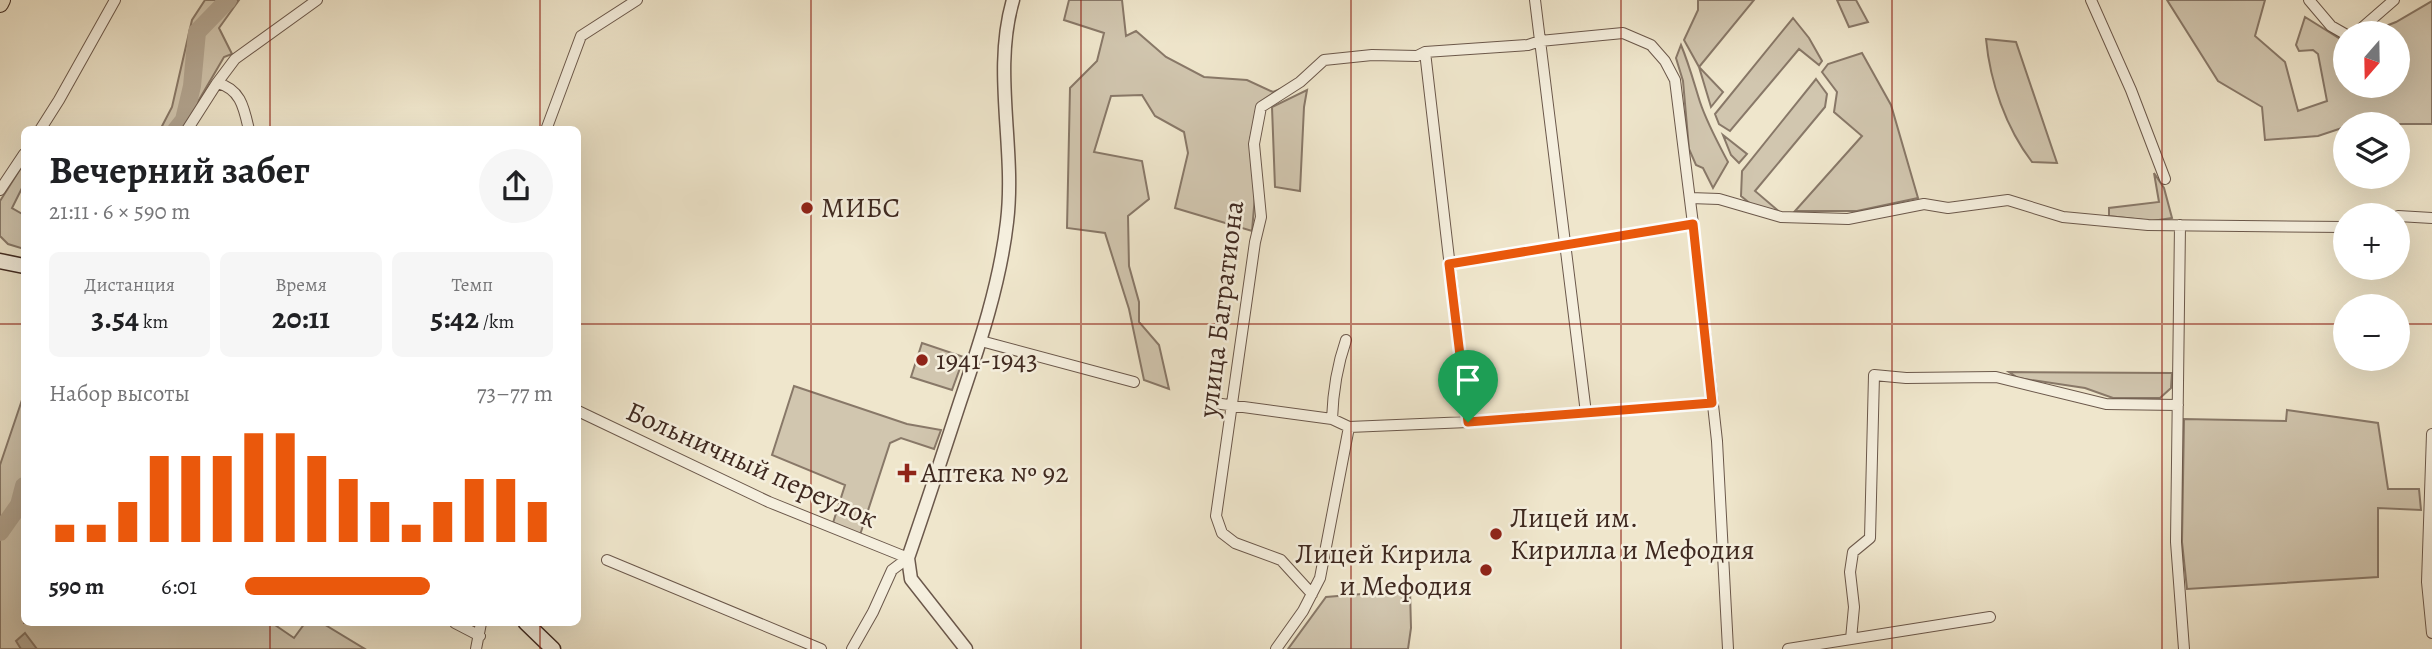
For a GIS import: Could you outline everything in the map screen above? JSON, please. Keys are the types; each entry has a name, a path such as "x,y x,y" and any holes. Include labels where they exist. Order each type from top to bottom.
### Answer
{"main road":[{"path":"0,261 21,265"},
{"path":"529,626 553,649"}],"street":[{"path":"43,126 115,0"},
{"path":"190,126 235,59 317,0"},
{"path":"547,126 581,36 637,0"},
{"path":"966,649 911,579 908,558 981,341 1003,251 1008,218 1008,158 1003,51 1013,0"},
{"path":"1535,0 1586,413"},
{"path":"2091,0 2131,90 2165,178"},
{"path":"2309,0 2333,27"},
{"path":"2370,21 2394,0"},
{"name":"улица Багратиона","path":"1312,594 1281,560 1235,543 1222,533 1216,516 1255,242 1261,217 1254,144 1261,107 1300,82 1324,60 1372,55 1417,56 1425,52 1528,45 1539,41 1623,33 1651,46 1665,61 1675,80 1717,441 1728,649"},
{"path":"1425,52 1468,422"},
{"path":"217,83 228,86 241,98 248,126"},
{"path":"0,191 21,159"},
{"path":"1690,198 1719,199 1782,217 1848,219 1924,204 1948,208 2008,200 2063,217 2148,225 2333,227"},
{"path":"2410,217 2432,218"},
{"path":"1449,264 1693,224"},
{"path":"2179,225 2176,542 2184,649"},
{"path":"1332,419 1338,361 1346,340"},
{"path":"981,341 1134,382"},
{"path":"1851,639 1854,607 1850,572 1853,552 1870,538 1874,375 1906,379 1996,377 2106,404 2178,405"},
{"path":"1214,403 1332,419 1349,427 1468,422 1712,403"},
{"name":"Больничный переулок","path":"581,412 769,502 908,558"},
{"path":"1276,649 1303,611 1320,578 1349,427"},
{"path":"2432,434 2427,582 2432,633"},
{"path":"852,649 873,612 891,570 908,558"},
{"path":"607,560 821,649"},
{"path":"1788,649 1990,617"},
{"path":"460,626 480,636"},
{"path":"476,649 481,626"}],"shaded area":[{"path":"205,0 239,0 219,28 232,54 224,57 184,126 162,126 172,107 192,20"},
{"path":"1069,0 1122,0 1126,36 1136,31 1166,57 1204,77 1247,80 1273,92 1288,86 1260,105 1250,139 1256,184 1252,231 1175,208 1188,153 1184,132 1155,116 1142,95 1111,96 1094,152 1142,161 1149,199 1128,216 1129,266 1139,302 1139,322 1159,345 1169,389 1144,380 1129,309 1105,233 1067,228 1070,88 1097,61 1104,33 1064,20"},
{"path":"1698,0 1754,0 1699,67 1684,40 1698,10"},
{"path":"1837,0 1856,0 1868,22 1849,27"},
{"path":"2167,0 2265,0 2255,36 2285,62 2298,111 2327,101 2318,54 2313,50 2299,51 2296,45 2305,17 2333,34 2333,98 2410,98 2410,21 2398,21 2432,1 2432,124 2410,124 2410,112 2333,112 2333,131 2318,136 2265,140 2262,107 2218,81"},
{"path":"1793,18 1822,61 1819,65 1799,49 1730,131 1719,124 1715,114"},
{"path":"1986,39 2016,42 2057,163 2032,162 2014,134 1995,88"},
{"path":"1681,45 1703,110 1728,162 1713,188 1703,168 1696,165 1689,149 1683,81 1676,58"},
{"path":"1862,53 1891,105 1918,198 1857,211 1795,211 1862,136 1834,112 1837,92 1822,72 1828,64"},
{"path":"1699,67 1723,92 1711,107"},
{"path":"1816,79 1827,94 1825,107 1755,191 1782,214 1752,205 1741,196 1742,171"},
{"path":"1307,90 1300,191 1275,187 1272,107"},
{"path":"1723,135 1747,154 1739,163 1731,155"},
{"path":"21,168 21,190 12,208 21,213 21,248 8,244 0,236 0,201"},
{"path":"2154,173 2164,188 2172,218 2152,221 2109,216 2109,208 2159,202"},
{"path":"922,343 964,357 952,390 911,377"},
{"path":"2009,372 2172,373 2171,388 2160,398 2113,398 2085,388 2018,378"},
{"path":"794,386 907,424 941,430 934,449 901,438 890,443 860,535 833,523 845,485 772,455"},
{"path":"21,403 21,626 276,626 294,638 303,626 327,626 365,649 0,649 0,465"},
{"path":"2287,410 2378,423 2388,489 2419,489 2421,510 2378,508 2378,577 2187,589 2182,542 2184,419 2286,421"},
{"path":"1410,590 1411,628 1408,649 1288,649 1326,597"},
{"path":"25,633 37,649 21,649 16,641"}],"waterway":[{"path":"179,126 184,120 192,86 197,32 228,0"},
{"path":"0,532 19,505 21,497"}],"place":[{"name":"МИБС","path":"807,208"},
{"name":"1941-1943","path":"922,360"},
{"name":"Аптека № 92","path":"907,473"},
{"name":"Лицей им. Кирилла и Мефодия","path":"1496,534"},
{"name":"Лицей Кирила и Мефодия","path":"1486,570"}],"route":[{"path":"1693,224 1712,403 1468,422 1449,264 1693,224"}]}
